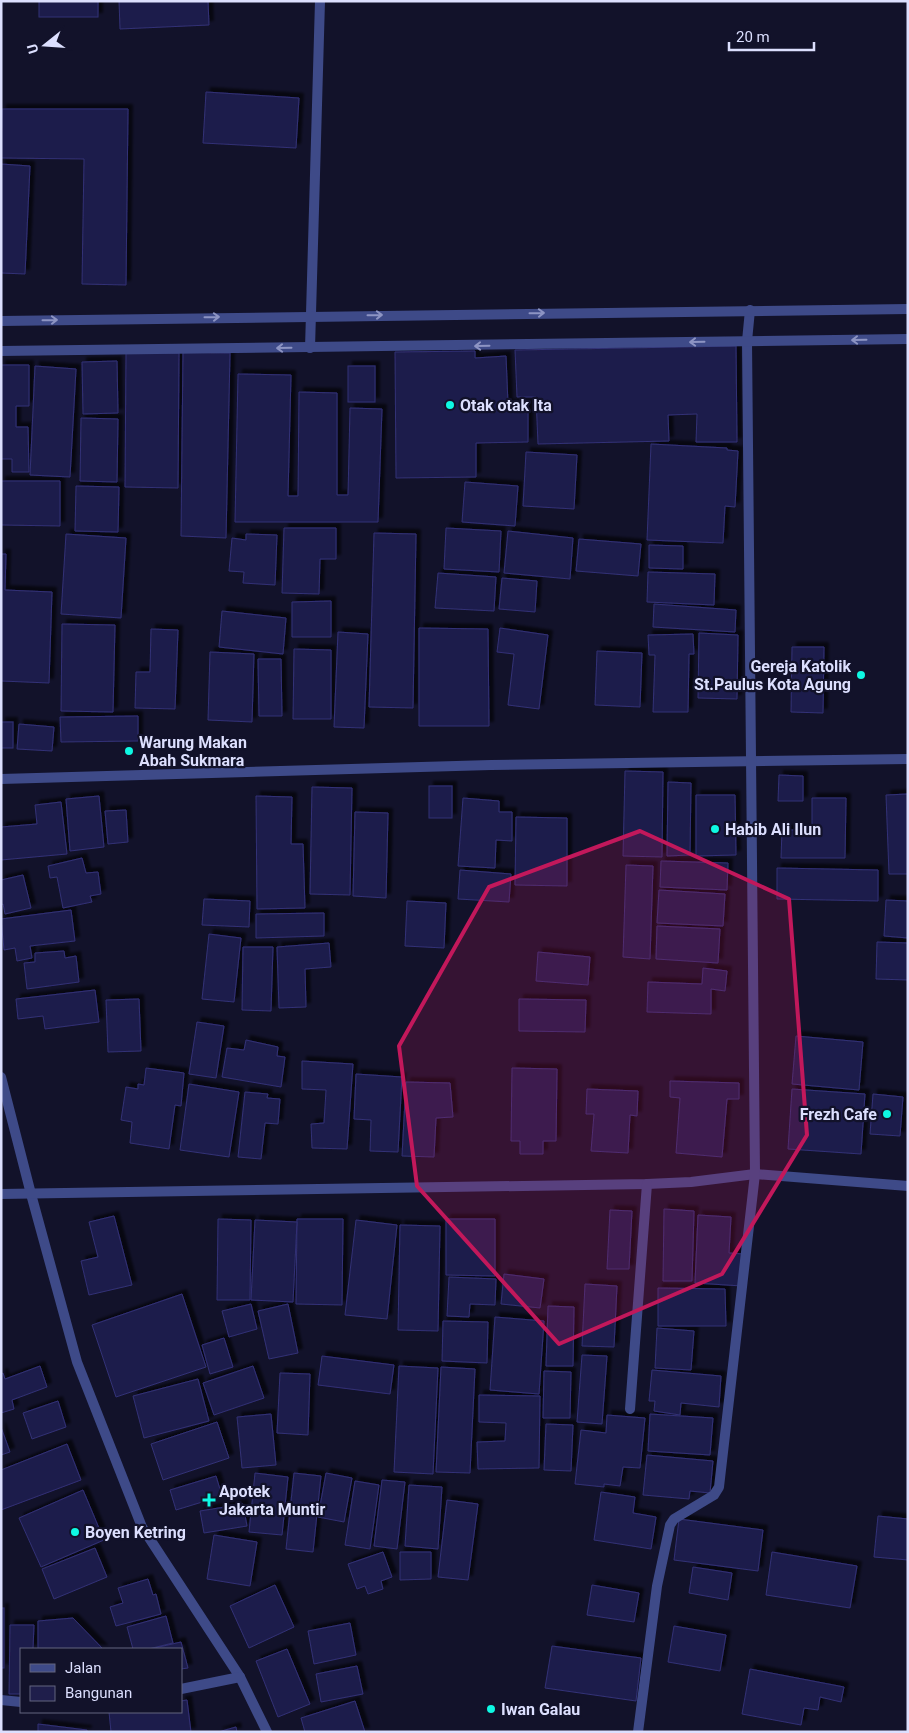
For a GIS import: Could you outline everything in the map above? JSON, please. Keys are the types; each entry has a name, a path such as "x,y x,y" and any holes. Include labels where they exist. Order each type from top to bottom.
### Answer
{"street":[{"path":"310,348 320,1"},
{"path":"1,321 908,309"},
{"path":"638,1732 657,1586 670,1525 674,1519 714,1495 720,1487 755,1174 747,342 750,310"},
{"path":"1,351 908,339"},
{"path":"1,779 491,765 908,759"},
{"path":"1,1077 77,1362 142,1527 240,1677 267,1732"},
{"path":"1,1194 647,1184 691,1182 755,1174 908,1186"},
{"path":"630,1409 647,1184"},
{"path":"182,1689 240,1677"},
{"path":"1,1700 20,1702"}],"highlighted area":[{"path":"640,831 789,899 807,1135 722,1274 559,1344 417,1186 399,1046 489,887"}],"building":[{"path":"39,1 98,1 98,17 39,17"},
{"path":"119,1 208,1 209,25 120,29"},
{"path":"206,92 299,98 296,148 203,143"},
{"path":"2,109 128,109 126,285 82,284 84,159 1,158"},
{"path":"1,164 30,166 25,274 1,273"},
{"path":"736,346 737,442 696,442 697,414 668,415 669,441 538,444 536,397 517,397 515,350"},
{"path":"475,351 475,358 506,356 508,404 528,404 528,442 476,443 476,477 396,478 395,352"},
{"path":"126,352 179,353 178,488 125,487"},
{"path":"183,352 230,353 226,538 181,536"},
{"path":"117,361 118,413 83,414 82,362"},
{"path":"1,365 29,365 29,406 16,406 16,427 28,427 29,472 12,472 12,459 1,459"},
{"path":"35,366 76,369 70,477 30,475"},
{"path":"348,366 375,366 375,402 348,402"},
{"path":"238,374 291,375 288,496 298,496 299,392 337,393 337,495 348,495 350,408 382,409 378,522 235,522"},
{"path":"81,418 118,419 117,482 80,481"},
{"path":"651,444 727,448 727,450 738,451 735,507 725,506 723,543 647,540"},
{"path":"526,452 577,455 574,509 523,506"},
{"path":"1,481 60,481 60,526 1,525"},
{"path":"465,482 518,486 515,526 462,522"},
{"path":"76,486 119,487 118,532 75,531"},
{"path":"284,528 336,528 336,559 320,559 319,594 282,593"},
{"path":"446,528 501,531 499,572 444,569"},
{"path":"508,531 573,538 570,579 504,573"},
{"path":"374,533 416,534 413,708 369,707"},
{"path":"66,534 126,538 121,618 61,614"},
{"path":"246,534 277,535 275,585 243,583 244,572 229,571 232,538 246,540"},
{"path":"579,539 641,544 638,576 576,571"},
{"path":"649,545 683,546 683,569 649,568"},
{"path":"1,554 6,554 5,590 52,592 49,683 1,681"},
{"path":"648,572 715,574 714,605 647,602"},
{"path":"438,573 496,577 494,611 435,608"},
{"path":"502,578 537,581 535,612 499,609"},
{"path":"331,601 331,637 292,637 292,602"},
{"path":"654,604 736,610 735,632 653,627"},
{"path":"222,611 286,618 283,654 219,647"},
{"path":"62,624 115,625 113,712 61,711"},
{"path":"419,628 488,629 489,726 419,726"},
{"path":"500,628 548,635 539,709 508,705 514,654 497,652"},
{"path":"151,629 178,630 175,709 135,708 136,672 150,672"},
{"path":"338,632 368,634 364,728 334,727"},
{"path":"699,633 738,635 737,699 698,698"},
{"path":"693,634 694,654 689,654 688,712 653,712 655,655 649,655 648,635"},
{"path":"792,647 824,647 823,713 791,712"},
{"path":"294,649 331,650 331,719 293,719"},
{"path":"597,651 642,653 640,707 595,705"},
{"path":"210,652 254,654 252,722 208,720"},
{"path":"258,659 281,659 282,716 259,716"},
{"path":"138,716 138,741 61,742 60,717"},
{"path":"1,722 13,722 13,748 1,748"},
{"path":"19,724 54,727 52,751 17,749"},
{"path":"625,771 663,772 662,857 623,856"},
{"path":"779,775 803,776 803,801 778,801"},
{"path":"668,782 691,783 690,855 667,856"},
{"path":"429,786 452,786 452,818 429,818"},
{"path":"312,787 352,788 350,895 310,894"},
{"path":"908,794 908,874 889,874 886,795"},
{"path":"696,795 735,795 736,855 696,856"},
{"path":"99,796 104,847 70,851 66,799"},
{"path":"256,796 292,797 291,844 303,844 305,908 257,909"},
{"path":"463,798 499,801 499,812 512,812 512,841 496,840 495,868 458,866"},
{"path":"812,798 846,798 845,858 781,858 782,830 812,830"},
{"path":"61,802 67,854 1,860 1,827 37,824 35,805"},
{"path":"126,810 128,842 108,844 105,811"},
{"path":"355,812 388,813 386,898 353,896"},
{"path":"516,817 567,818 567,886 515,885"},
{"path":"82,858 86,873 98,872 101,894 90,896 92,902 63,908 57,877 50,878 48,866"},
{"path":"661,861 728,863 727,890 660,887"},
{"path":"626,865 653,866 650,959 623,957"},
{"path":"777,868 878,870 878,901 777,899"},
{"path":"460,870 511,874 509,902 458,899"},
{"path":"23,875 31,908 5,914 3,904 1,905 1,880"},
{"path":"659,890 725,894 723,926 657,923"},
{"path":"204,899 250,901 249,927 202,925"},
{"path":"886,900 908,901 908,938 884,936"},
{"path":"407,901 446,903 444,948 405,946"},
{"path":"71,910 75,941 30,946 32,958 17,961 15,948 4,950 1,919"},
{"path":"324,913 324,936 256,938 256,914"},
{"path":"657,926 720,929 718,963 656,959"},
{"path":"209,934 241,938 234,1002 202,999"},
{"path":"877,942 908,943 908,980 876,979"},
{"path":"329,943 331,967 305,969 306,1007 279,1008 277,947"},
{"path":"243,947 273,947 271,1011 242,1010"},
{"path":"64,951 65,958 76,956 79,982 27,989 24,963 35,962 35,953"},
{"path":"538,952 590,957 588,985 536,981"},
{"path":"703,968 727,971 725,991 711,989 711,1014 647,1012 648,982 702,984"},
{"path":"95,990 99,1022 45,1029 43,1016 18,1019 16,999"},
{"path":"139,999 141,1051 108,1052 106,1000"},
{"path":"519,999 586,1000 585,1032 519,1031"},
{"path":"197,1022 224,1026 216,1078 189,1074"},
{"path":"796,1036 863,1042 859,1090 792,1084"},
{"path":"246,1040 278,1047 277,1056 285,1057 281,1087 222,1077 227,1048 244,1050"},
{"path":"302,1061 353,1064 347,1149 312,1148 311,1124 324,1123 326,1090 302,1089"},
{"path":"146,1068 184,1073 181,1106 175,1105 169,1149 130,1143 132,1122 121,1120 126,1087 138,1089 138,1084 144,1085"},
{"path":"512,1068 557,1069 556,1141 543,1141 543,1154 520,1154 520,1141 511,1141"},
{"path":"356,1074 402,1077 398,1152 370,1151 371,1120 354,1119"},
{"path":"670,1081 739,1083 739,1099 727,1099 722,1157 676,1153 680,1098 670,1097"},
{"path":"406,1082 450,1083 453,1117 436,1118 434,1157 402,1156"},
{"path":"189,1084 239,1092 229,1157 180,1150"},
{"path":"587,1089 638,1091 637,1116 630,1115 628,1153 591,1151 594,1114 586,1114"},
{"path":"792,1089 865,1094 861,1154 788,1149"},
{"path":"245,1092 268,1094 267,1098 280,1099 278,1124 265,1123 261,1159 238,1157"},
{"path":"873,1094 903,1097 900,1136 870,1134"},
{"path":"664,1209 694,1211 692,1281 663,1281"},
{"path":"610,1210 632,1211 629,1269 607,1269"},
{"path":"698,1215 731,1217 729,1253 744,1254 742,1286 695,1283"},
{"path":"114,1216 132,1285 89,1295 81,1261 98,1257 89,1222"},
{"path":"218,1219 251,1220 250,1300 217,1300"},
{"path":"297,1219 343,1219 342,1305 296,1304"},
{"path":"446,1219 495,1219 495,1276 446,1275"},
{"path":"255,1220 297,1222 293,1302 251,1300"},
{"path":"356,1220 397,1225 387,1319 345,1315"},
{"path":"400,1225 440,1226 438,1331 398,1330"},
{"path":"504,1274 544,1279 540,1308 501,1304"},
{"path":"449,1277 496,1279 495,1305 470,1304 469,1317 447,1316"},
{"path":"585,1284 617,1286 614,1347 582,1346"},
{"path":"658,1288 725,1289 726,1326 658,1326"},
{"path":"182,1294 206,1367 116,1397 92,1325"},
{"path":"251,1304 257,1329 229,1337 222,1311"},
{"path":"288,1304 298,1353 269,1359 258,1311"},
{"path":"548,1306 574,1307 573,1366 546,1366"},
{"path":"495,1317 544,1321 539,1394 490,1390"},
{"path":"443,1321 488,1322 487,1363 442,1361"},
{"path":"657,1328 694,1331 691,1370 655,1368"},
{"path":"224,1338 233,1367 210,1374 202,1345"},
{"path":"582,1355 607,1356 602,1424 577,1422"},
{"path":"322,1356 394,1365 390,1394 318,1385"},
{"path":"40,1366 47,1387 12,1400 14,1409 1,1413 1,1374 3,1373 5,1379"},
{"path":"253,1366 264,1398 214,1415 203,1383"},
{"path":"399,1366 438,1368 433,1474 394,1472"},
{"path":"441,1367 475,1369 470,1473 436,1472"},
{"path":"652,1370 721,1376 719,1407 681,1403 680,1415 654,1411 655,1401 649,1401"},
{"path":"544,1371 571,1372 570,1418 543,1418"},
{"path":"280,1373 310,1374 308,1435 277,1433"},
{"path":"198,1379 209,1421 144,1438 133,1396"},
{"path":"479,1395 540,1396 539,1468 478,1469 477,1442 505,1441 506,1423 479,1422"},
{"path":"58,1401 66,1427 32,1439 23,1413"},
{"path":"271,1414 276,1465 242,1468 237,1417"},
{"path":"650,1414 713,1418 710,1455 648,1451"},
{"path":"607,1415 645,1418 640,1468 623,1467 620,1486 604,1484 604,1487 575,1484 581,1430 606,1433"},
{"path":"217,1422 229,1458 163,1480 151,1444"},
{"path":"546,1424 573,1425 571,1471 544,1470"},
{"path":"1,1427 10,1452 1,1455"},
{"path":"67,1444 81,1480 1,1510 1,1470"},
{"path":"647,1455 713,1461 710,1493 690,1491 689,1499 643,1495"},
{"path":"255,1473 288,1477 282,1535 249,1532"},
{"path":"294,1473 321,1476 313,1552 286,1549"},
{"path":"326,1473 352,1478 344,1522 318,1517"},
{"path":"216,1476 222,1496 176,1510 170,1490"},
{"path":"382,1480 405,1482 397,1549 374,1546"},
{"path":"355,1481 379,1485 370,1549 345,1545"},
{"path":"409,1485 442,1487 438,1549 405,1546"},
{"path":"83,1490 104,1540 41,1567 19,1518"},
{"path":"601,1492 635,1497 633,1513 656,1517 651,1549 594,1540"},
{"path":"447,1500 478,1504 468,1580 438,1577"},
{"path":"243,1504 247,1526 204,1533 200,1511"},
{"path":"878,1516 908,1519 908,1560 874,1557"},
{"path":"679,1519 763,1530 758,1571 674,1560"},
{"path":"214,1535 257,1542 250,1586 207,1579"},
{"path":"95,1548 107,1577 54,1599 42,1569"},
{"path":"383,1552 392,1577 381,1581 383,1589 368,1594 365,1586 357,1589 348,1564"},
{"path":"400,1552 431,1552 431,1579 400,1580"},
{"path":"772,1552 857,1566 850,1608 766,1595"},
{"path":"693,1567 732,1573 728,1600 689,1593"},
{"path":"148,1579 153,1595 156,1594 161,1614 116,1626 110,1607 123,1603 118,1588"},
{"path":"275,1585 294,1627 249,1648 230,1606"},
{"path":"592,1585 639,1593 634,1622 587,1615"},
{"path":"1,1608 4,1608 4,1668 1,1668"},
{"path":"166,1616 173,1643 153,1648 133,1648 127,1627"},
{"path":"73,1618 102,1648 38,1648 38,1621"},
{"path":"350,1623 356,1655 314,1664 308,1631"},
{"path":"10,1625 34,1625 33,1648 20,1648 20,1694 9,1694"},
{"path":"674,1626 726,1635 720,1671 668,1662"},
{"path":"181,1642 188,1668 182,1669 182,1648 154,1648"},
{"path":"552,1646 641,1658 636,1701 545,1688"},
{"path":"287,1649 310,1704 278,1717 256,1661"},
{"path":"357,1666 363,1694 321,1702 316,1674"},
{"path":"750,1669 844,1687 841,1702 820,1697 818,1710 804,1708 801,1725 742,1714"},
{"path":"187,1700 191,1732 111,1732 109,1713 182,1713 182,1701"},
{"path":"355,1701 365,1732 305,1732 301,1718"},
{"path":"38,1724 87,1730 87,1732 38,1732"},
{"path":"236,1727 237,1732 218,1732"}],"place":[{"name":"Otak otak Ita","path":"450,405"},
{"name":"Gereja Katolik St.Paulus Kota Agung","path":"861,675"},
{"name":"Warung Makan Abah Sukmara","path":"129,751"},
{"name":"Habib Ali Ilun","path":"715,829"},
{"name":"Frezh Cafe","path":"887,1114"},
{"name":"Apotek Jakarta Muntir","path":"209,1500"},
{"name":"Boyen Ketring","path":"75,1532"},
{"name":"Iwan Galau","path":"491,1709"}]}
